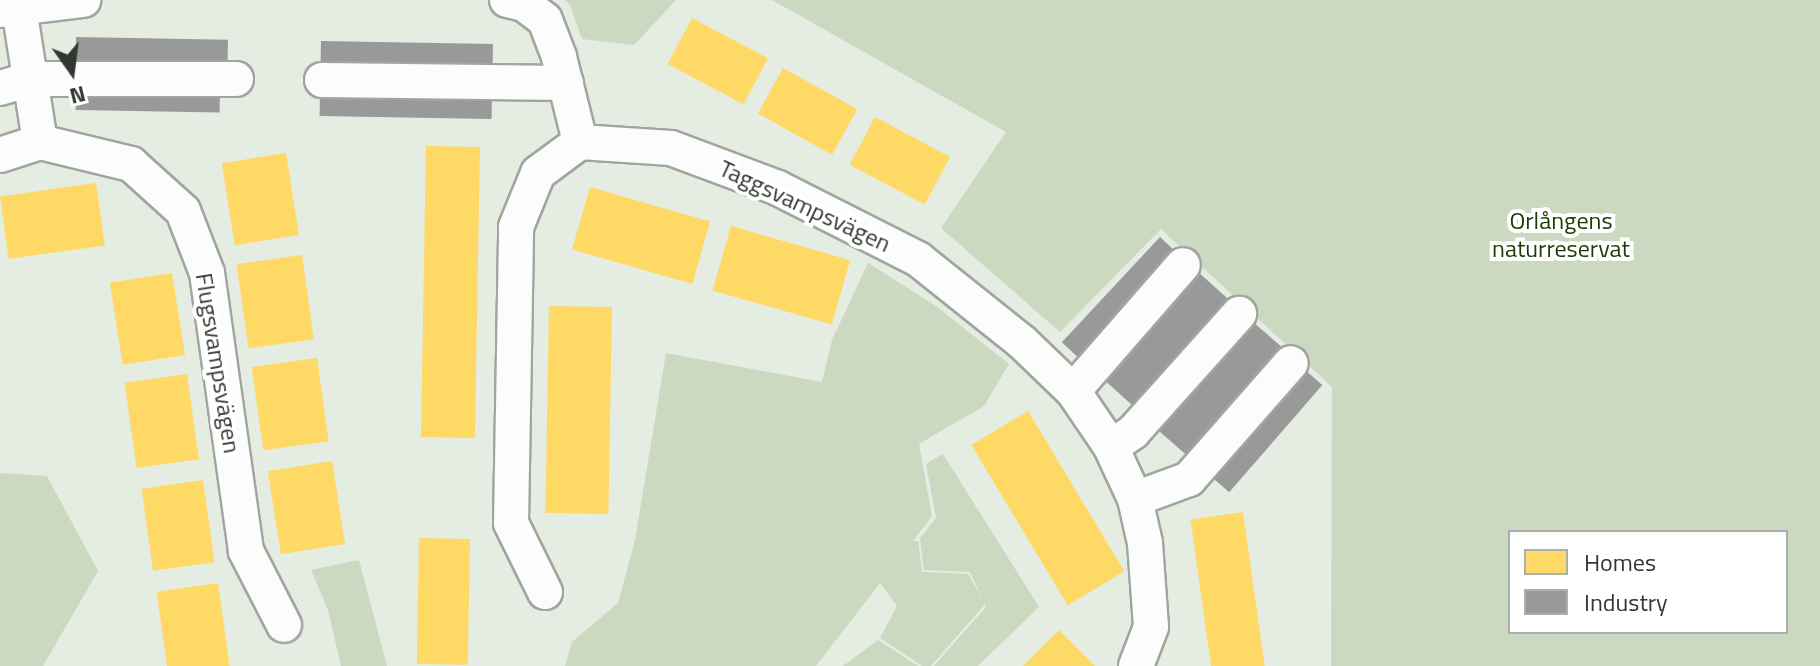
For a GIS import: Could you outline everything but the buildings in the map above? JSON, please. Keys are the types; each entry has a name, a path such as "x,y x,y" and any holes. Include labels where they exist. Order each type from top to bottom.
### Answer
{"street":[{"path":"0,155 40,142 16,83 9,9 83,0"},
{"path":"507,0 524,4 545,20 566,83 580,142 538,173 516,227 511,523 545,592"},
{"path":"16,83 236,79"},
{"path":"322,80 566,83"},
{"name":"Flugsvampsvägen","path":"40,142 131,164 183,211 207,273 246,551 284,625"},
{"name":"Taggsvampsvägen","path":"580,142 671,148 806,202 918,259 1022,342 1073,391 1111,447 1135,499 1145,543 1151,627 1136,666"},
{"path":"1073,391 1183,265"},
{"path":"1111,447 1133,432 1239,314"},
{"path":"1135,499 1189,479 1291,363"}],"green space":[{"path":"564,0 676,0 634,45 582,39 570,5"},
{"name":"Orlångens naturreservat","path":"772,0 1820,0 1820,666 1331,666 1332,387 1161,229 1060,332 941,228 1006,132"},
{"path":"868,263 936,306 1009,364 984,406 919,444 932,516 913,541 918,541 922,572 968,574 982,598 970,572 924,570 920,538 936,518 926,464 943,454 1039,607 978,666 934,666 986,607 985,604 931,666 922,666 880,638 897,606 880,583 816,666 565,666 572,642 618,603 635,540 666,353 822,382 832,340"},
{"path":"0,473 47,476 98,571 43,666 0,666"},
{"path":"359,560 387,666 341,666 328,610 311,570"},
{"path":"878,640 918,666 843,666"}]}
